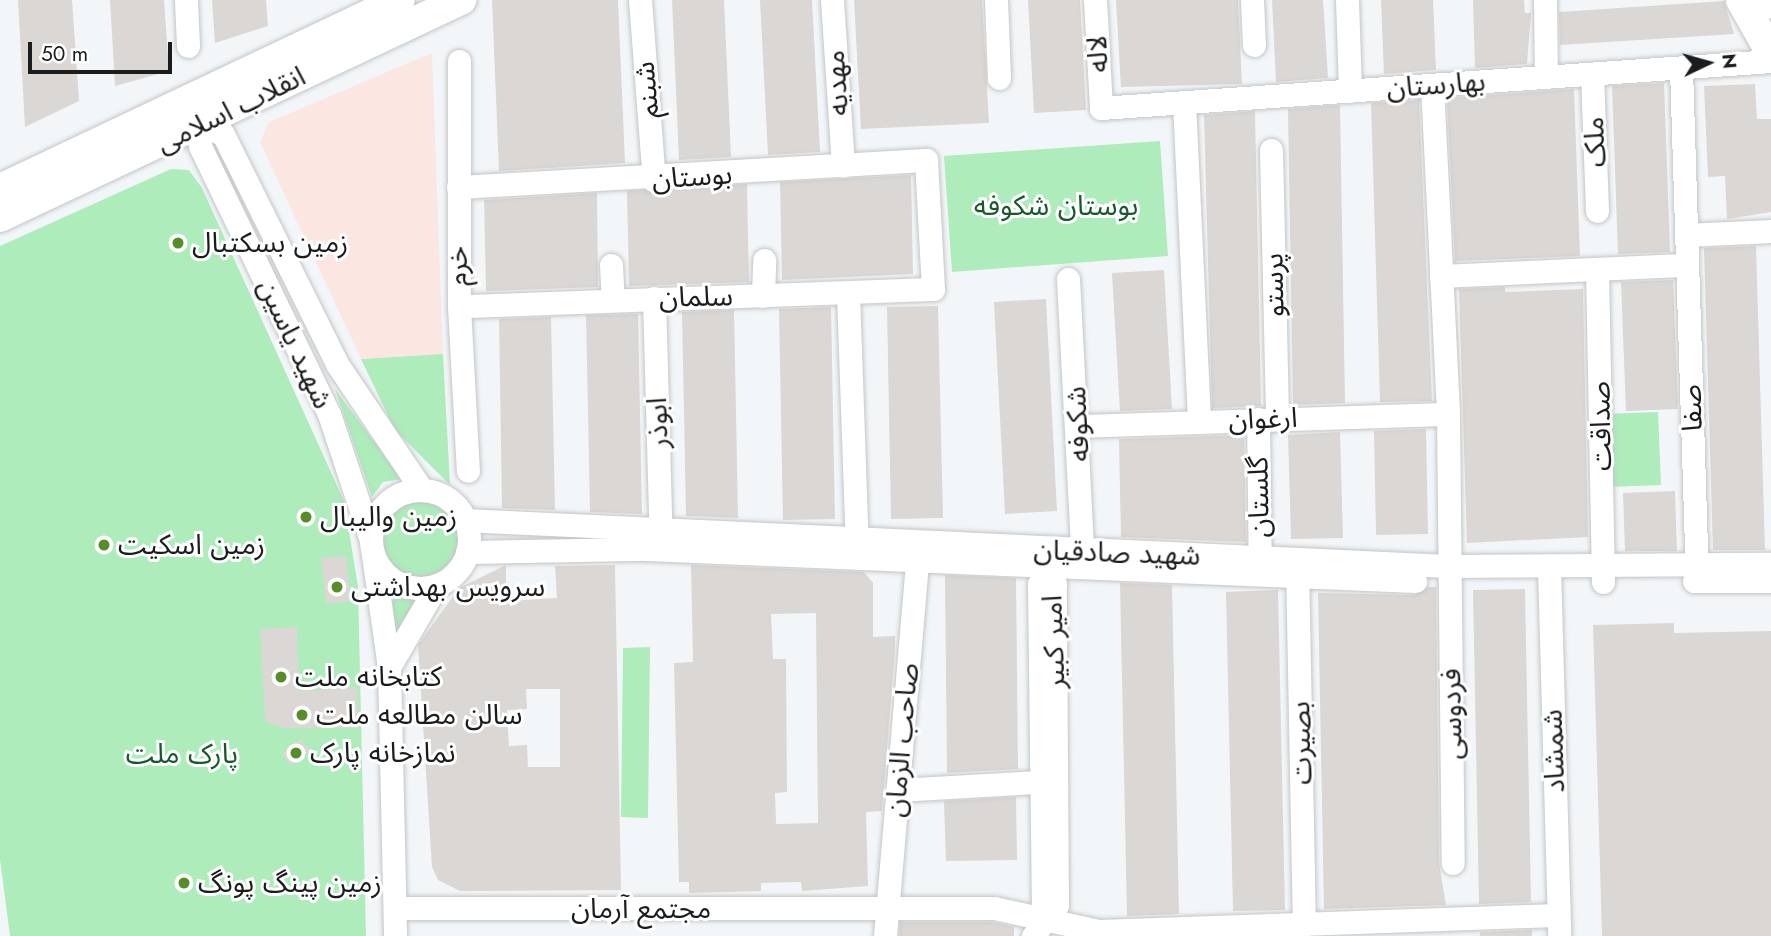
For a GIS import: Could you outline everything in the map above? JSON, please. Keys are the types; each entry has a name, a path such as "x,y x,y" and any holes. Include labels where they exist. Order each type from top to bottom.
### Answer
{"main road":[{"name":"انقلاب اسلامی","path":"0,217 196,114 368,7 400,0"},
{"name":"انقلاب اسلامی","path":"0,189 196,114 461,0"},
{"path":"1741,0 1771,53"}],"street":[{"path":"186,0 188,46"},
{"name":"شبنم","path":"639,0 654,180"},
{"name":"مهدیه","path":"832,0 843,166"},
{"path":"996,0 999,78"},
{"name":"لاله","path":"1095,0 1101,108"},
{"path":"1252,0 1254,45"},
{"path":"1347,0 1350,91"},
{"path":"1545,0 1546,77"},
{"name":"خرم","path":"459,61 459,306 468,471"},
{"name":"بهارستان","path":"1101,108 1771,61"},
{"name":"صفا","path":"1681,68 1697,574"},
{"name":"ملک","path":"1592,74 1597,211"},
{"path":"1432,85 1448,414 1449,574"},
{"path":"1184,102 1199,421"},
{"name":"شهید یاسین","path":"196,114 223,134 337,364 422,490"},
{"name":"شهید یاسین","path":"196,114 200,146 329,414 372,547 389,667 395,936"},
{"name":"پرستو","path":"1267,419 1271,150"},
{"name":"بوستان","path":"458,187 654,180 926,160 933,289"},
{"path":"1686,235 1771,231"},
{"path":"763,296 764,260"},
{"path":"611,265 613,299"},
{"path":"1441,276 1687,265"},
{"name":"صداقت","path":"1597,269 1603,574"},
{"name":"شکوفه","path":"1068,279 1079,426 1083,560"},
{"name":"سلمان","path":"459,306 933,289"},
{"path":"848,293 857,549"},
{"name":"ابوذر","path":"654,298 662,539"},
{"name":"ارغوان","path":"1079,426 1448,414"},
{"name":"گلستان","path":"1260,567 1267,419"},
{"path":"372,547 373,524 392,499 422,490 449,500 464,520 467,552 450,578 437,585 389,667"},
{"name":"شهید صادقیان","path":"464,520 662,539 917,553 1449,574 1697,574 1771,581"},
{"name":"شهید صادقیان","path":"467,552 662,539"},
{"name":"شهید یاسین","path":"372,547 399,583 437,585"},
{"name":"صاحب الزمان","path":"884,936 917,553"},
{"name":"شهید صادقیان","path":"1697,574 1771,564"},
{"name":"بصیرت","path":"1297,569 1304,925"},
{"name":"فردوسی","path":"1449,574 1453,863"},
{"name":"شمشاد","path":"1549,574 1559,925"},
{"name":"امیر کبیر","path":"1038,929 1048,781 1055,584 1047,580 1039,584 1048,781"},
{"path":"897,790 1048,781"},
{"name":"مجتمع آرمان","path":"395,908 1011,909 1038,929 1167,933 1256,932 1304,925 1433,928 1559,925"}],"shaded area":[{"path":"432,53 443,354 361,359 260,142 269,122"}],"green space":[{"name":"بوستان شکوفه","path":"1160,141 1168,256 952,272 944,156"},
{"name":"پارک ملت","path":"171,169 189,170 202,188 344,501 358,586 366,936 10,936 0,859 0,246"},
{"path":"443,354 450,485 395,430 361,359"},
{"path":"335,389 402,479 383,482 372,497"},
{"path":"1658,412 1661,485 1608,487 1605,414"},
{"path":"420,497 436,500 450,509 459,523 462,539 459,555 450,569 436,578 420,581 404,578 390,569 381,555 378,539 381,523 390,509 404,500"},
{"path":"393,586 419,596 391,648"},
{"path":"650,647 648,818 621,817 623,648"}],"building":[{"path":"18,0 72,0 79,101 25,127"},
{"path":"110,0 164,0 169,71 115,86"},
{"path":"212,0 266,0 268,26 215,43"},
{"path":"492,0 618,0 625,163 499,171"},
{"path":"672,0 724,0 731,157 679,160"},
{"path":"760,0 812,0 820,152 768,155"},
{"path":"854,0 982,0 989,123 861,129"},
{"path":"1028,0 1080,0 1086,110 1034,113"},
{"path":"1116,0 1238,0 1242,84 1121,87"},
{"path":"1272,0 1323,0 1328,78 1276,82"},
{"path":"1381,0 1433,0 1436,70 1384,74"},
{"path":"1473,0 1524,0 1525,13 1531,13 1527,64 1475,68"},
{"path":"1724,1 1734,34 1560,45 1559,12"},
{"path":"1664,83 1670,252 1618,254 1612,86"},
{"path":"1755,84 1757,119 1771,119 1771,212 1727,219 1725,176 1708,177 1704,86"},
{"path":"1574,89 1580,256 1455,261 1447,98"},
{"path":"1419,100 1432,401 1380,402 1371,103"},
{"path":"1340,105 1345,403 1293,405 1288,109"},
{"path":"1255,111 1261,406 1212,408 1204,115"},
{"path":"911,175 913,274 782,280 780,182"},
{"path":"747,184 749,282 629,286 627,191"},
{"path":"597,193 598,287 486,291 484,200"},
{"path":"1756,246 1765,550 1713,550 1704,248"},
{"path":"1164,270 1172,409 1120,411 1112,273"},
{"path":"1673,280 1678,409 1626,411 1621,282"},
{"path":"1505,287 1505,292 1583,289 1588,537 1467,543 1459,289"},
{"path":"1046,299 1057,511 1005,514 994,302"},
{"path":"938,306 943,518 891,519 887,307"},
{"path":"831,307 835,519 783,520 779,309"},
{"path":"734,310 738,518 686,516 682,312"},
{"path":"638,314 642,514 590,512 586,315"},
{"path":"551,317 555,510 502,508 499,319"},
{"path":"1426,429 1428,534 1376,535 1374,431"},
{"path":"1340,432 1343,538 1291,539 1288,435"},
{"path":"1244,435 1246,542 1121,537 1119,439"},
{"path":"1675,491 1677,551 1625,551 1623,493"},
{"name":"سرویس بهداشتی","path":"346,556 351,601 326,604 321,558"},
{"path":"506,565 506,597 524,600 557,598 555,566 615,565 621,890 460,891 438,880 432,867 418,645 459,588","holes":["526,689 560,689 560,767 528,767 527,745 509,746 507,710 527,709"]},
{"path":"691,565 864,572 873,583 873,637 895,636 895,649 882,811 866,812 868,886 802,891 801,882 761,883 761,891 689,893 689,882 679,882 674,663 693,662","holes":["816,613 818,823 776,824 775,793 787,792 786,659 773,659 771,614"]},
{"path":"945,575 1016,578 1018,769 947,773"},
{"path":"1120,583 1172,585 1179,914 1127,916"},
{"path":"1427,587 1436,587 1439,863 1446,905 1324,909 1318,593 1414,595"},
{"path":"1525,589 1531,902 1479,904 1473,590"},
{"path":"1278,590 1285,910 1233,911 1226,592"},
{"path":"1674,623 1674,633 1771,631 1771,936 1602,936 1593,625"},
{"name":"کتابخانه ملت","path":"297,627 299,691 357,687 359,728 283,728 265,721 260,629"},
{"name":"نمازخانه پارک","path":"301,739 310,751 291,766 282,754"},
{"path":"1016,797 1017,860 946,861 944,801"},
{"path":"900,922 992,922 1014,927 1014,936 899,936"},
{"path":"1532,930 1532,936 1480,936 1480,932"}],"place":[{"name":"زمین بسکتبال","path":"178,243"},
{"name":"زمین والیبال","path":"306,517"},
{"name":"زمین اسکیت","path":"104,545"},
{"name":"سرویس بهداشتی","path":"337,587"},
{"name":"کتابخانه ملت","path":"281,677"},
{"name":"سالن مطالعه ملت","path":"302,715"},
{"name":"نمازخانه پارک","path":"296,753"},
{"name":"زمین پینگ پونگ","path":"184,883"}]}
